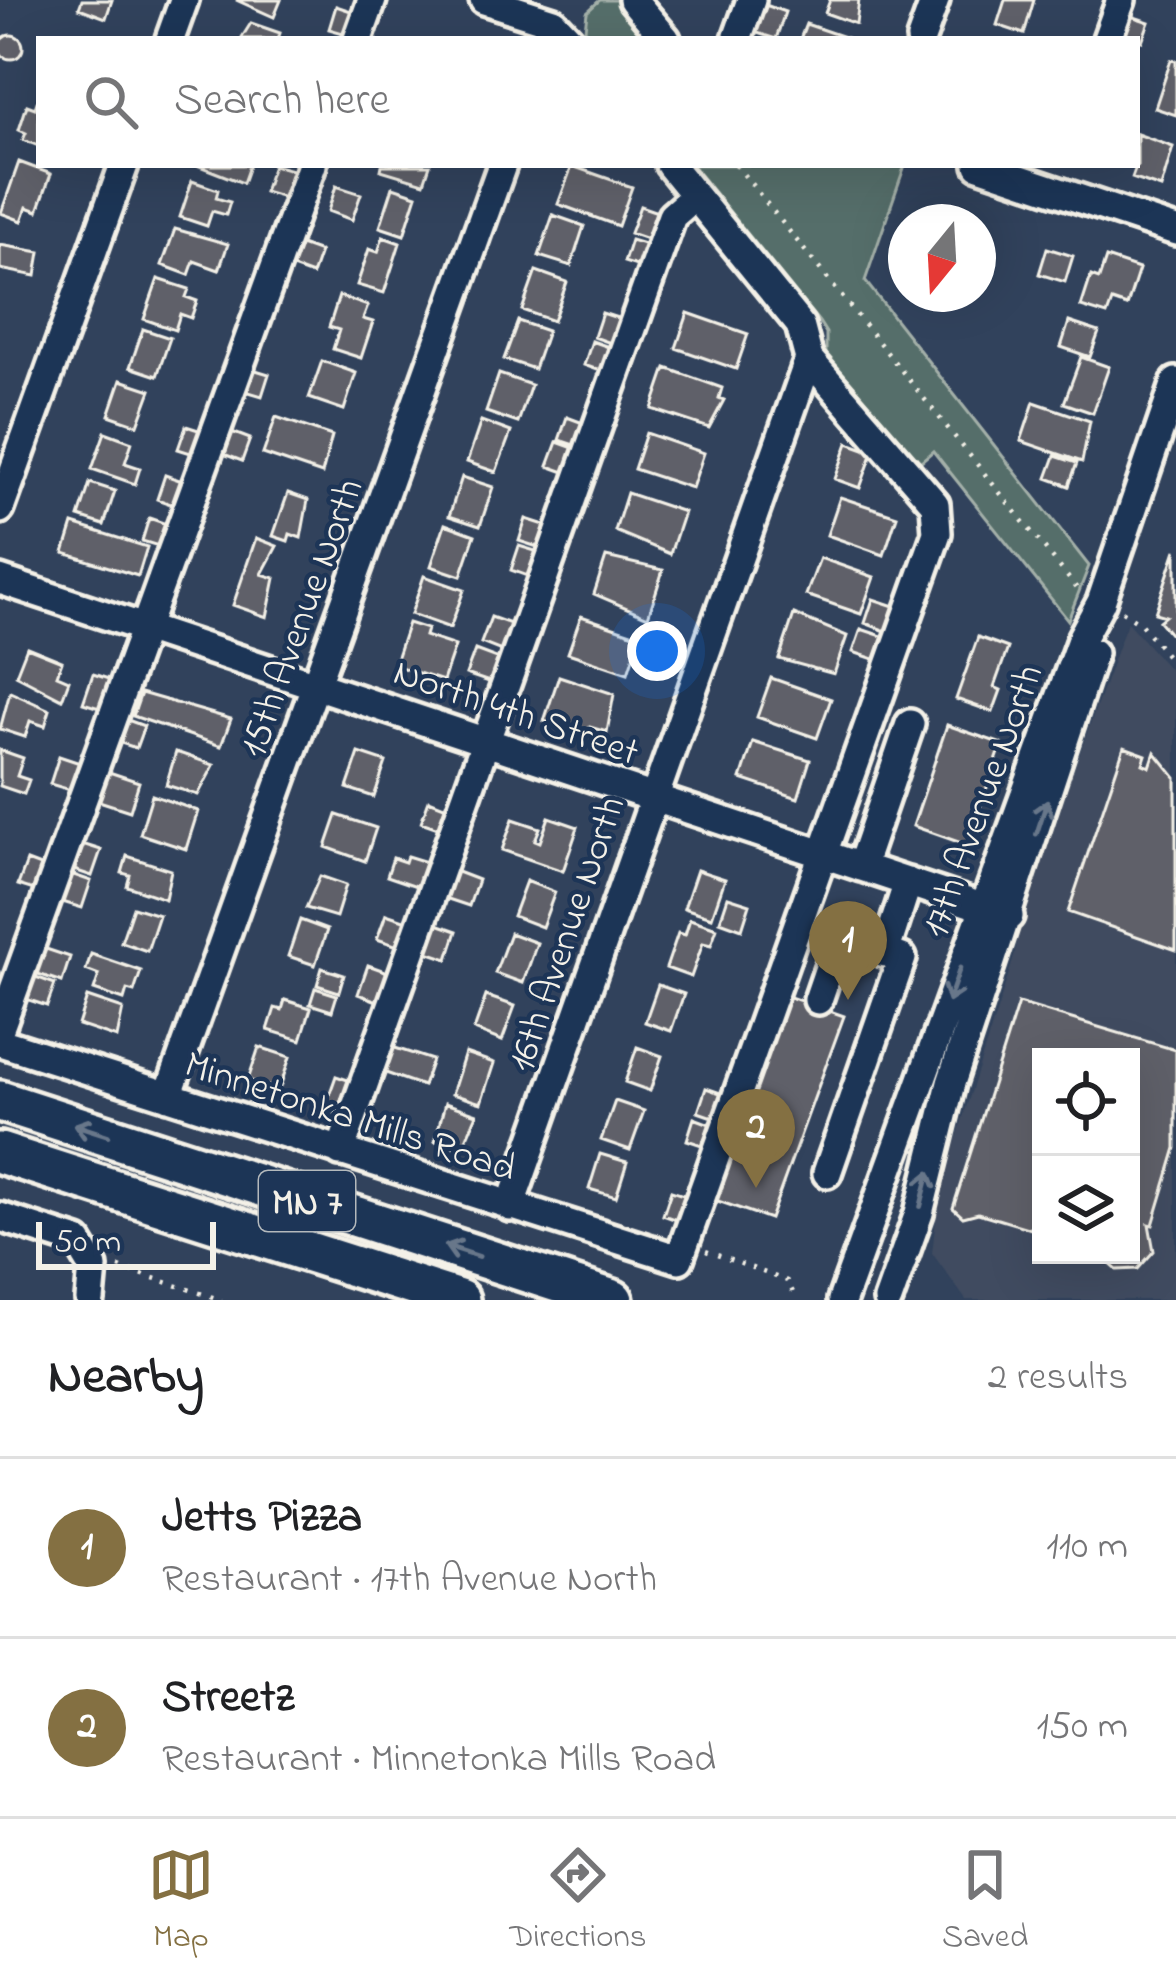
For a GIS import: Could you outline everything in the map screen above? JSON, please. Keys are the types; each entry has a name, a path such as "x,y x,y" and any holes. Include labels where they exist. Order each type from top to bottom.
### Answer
{"highway":[{"name":"MN 7","path":"0,1101 614,1300"},
{"name":"MN 7","path":"0,1153 459,1300"}],"street":[{"path":"171,36 184,0"},
{"path":"359,36 372,0"},
{"path":"484,0 557,25"},
{"path":"633,0 663,36"},
{"path":"738,36 751,0"},
{"path":"922,36 935,0"},
{"path":"1108,36 1121,0"},
{"path":"0,509 123,168"},
{"path":"0,1028 312,168"},
{"name":"15th Avenue North","path":"168,1096 501,168"},
{"path":"672,168 800,325 810,352 935,504 939,516 682,1251"},
{"path":"998,168 1057,177 1176,231"},
{"path":"340,1152 672,217 695,196"},
{"name":"16th Avenue North","path":"510,1207 810,352"},
{"name":"17th Avenue North","path":"888,1300 919,1213 995,912 1082,637 1102,602 1176,382"},
{"name":"North 4th Street","path":"0,580 995,912"},
{"path":"861,867 910,724"},
{"path":"885,952 908,882"},
{"name":"17th Avenue North","path":"842,1300 995,912"},
{"path":"818,1000 840,936 902,958 827,1173"},
{"name":"Minnetonka Mills Road","path":"0,1042 510,1207 682,1251"},
{"path":"0,1217 78,1242 93,1267 90,1300"}],"path":[{"path":"739,168 1102,602 1176,667"},
{"path":"682,1251 787,1281 797,1300"},
{"path":"93,1267 115,1265 222,1300"}],"shaded area":[{"path":"1127,622 1176,677 1176,1300 966,1300 932,1253 939,1193 1014,957 1023,909"}],"green space":[{"path":"600,0 616,0 645,36 591,36 585,29 587,12"},
{"path":"694,168 904,168 865,281 1089,566 1068,620 933,451 914,467 826,358 826,333"}],"building":[{"path":"82,0 112,0 106,18 79,8"},
{"path":"236,0 281,0 274,17"},
{"path":"830,0 859,0 856,24 825,13"},
{"path":"1005,0 1034,0 1024,34 997,25"},
{"path":"757,2 785,12 777,36 748,30"},
{"path":"336,6 357,13 350,35 329,29"},
{"path":"1128,15 1149,22 1142,41 1140,36 1121,34"},
{"path":"251,23 280,33 279,36 243,36"},
{"path":"806,24 841,36 801,36"},
{"path":"6,35 16,35 23,47 16,59 6,59 -1,52 -1,42"},
{"path":"1171,60 1176,61 1176,115 1155,108"},
{"path":"27,105 35,108 36,145 23,140 26,133 19,130"},
{"path":"1140,135 1173,147 1161,188 1132,178 1140,168"},
{"path":"19,162 51,174 38,211 27,207 22,221 1,213"},
{"path":"205,168 248,168 243,183"},
{"path":"272,168 300,172 291,200 264,192"},
{"path":"381,168 429,168 424,183"},
{"path":"571,168 632,187 618,226 558,204"},
{"path":"192,181 218,190 216,198 230,202 226,215 212,211 207,226 180,217"},
{"path":"336,186 361,194 352,220 328,211"},
{"path":"393,187 417,195 404,235 380,227"},
{"path":"640,206 666,215 656,242 630,233"},
{"path":"553,215 584,226 571,266 539,256"},
{"path":"175,229 228,244 219,270 194,261 189,275 162,265"},
{"path":"383,237 400,243 384,293 357,285 369,249 378,252"},
{"path":"631,240 654,247 646,269 624,262"},
{"path":"295,243 320,252 312,275 287,266"},
{"path":"0,245 40,252 36,276 0,269"},
{"path":"1047,248 1073,256 1065,282 1039,274"},
{"path":"1106,258 1139,269 1127,306 1112,301 1107,315 1081,307 1091,276 1099,279"},
{"path":"536,271 567,282 553,321 522,310"},
{"path":"158,279 189,289 186,297 197,301 191,318 180,314 175,330 144,319"},
{"path":"339,296 368,306 363,319 373,322 361,358 333,349 339,330 329,327"},
{"path":"602,313 627,321 619,346 594,337"},
{"path":"688,313 748,334 736,369 676,348"},
{"path":"518,321 547,331 534,369 504,359"},
{"path":"1069,322 1099,332 1090,357 1061,347"},
{"path":"143,329 170,338 157,376 130,367"},
{"path":"592,341 617,350 609,374 584,365"},
{"path":"1081,357 1109,367 1093,413 1064,403"},
{"path":"322,361 356,373 344,410 309,398"},
{"path":"249,368 269,374 262,396 242,390"},
{"path":"666,368 722,388 719,398 724,400 709,428 652,409"},
{"path":"499,374 531,385 518,423 486,412"},
{"path":"121,380 151,390 138,425 109,415"},
{"path":"1034,402 1090,421 1082,462 1021,441"},
{"path":"276,417 332,436 322,474 263,454"},
{"path":"567,417 591,426 583,448 559,440"},
{"path":"481,421 511,432 496,472 467,462"},
{"path":"186,426 208,433 200,456 178,449"},
{"path":"229,431 250,439 242,461 221,453"},
{"path":"105,432 132,442 125,463 140,468 135,484 92,469"},
{"path":"646,433 704,453 692,488 634,469"},
{"path":"557,442 582,451 573,475 548,466"},
{"path":"848,443 873,452 860,488 835,479"},
{"path":"1055,456 1077,463 1069,486 1047,478"},
{"path":"165,475 188,483 179,507 157,499"},
{"path":"462,477 493,487 480,526 449,516"},
{"path":"90,483 115,491 104,525 79,517"},
{"path":"288,493 308,500 301,538 290,534 288,541 273,536"},
{"path":"627,493 684,512 670,554 615,531"},
{"path":"840,497 897,516 884,555 827,535"},
{"path":"149,518 172,526 165,548 142,541"},
{"path":"526,519 554,528 547,550 519,541"},
{"path":"73,524 147,547 138,576 64,553"},
{"path":"445,524 475,535 461,576 431,566"},
{"path":"256,538 277,546 262,574 275,578 267,617 233,605"},
{"path":"519,546 545,554 536,579 511,570"},
{"path":"1176,550 1176,641 1159,621 1165,616 1155,613"},
{"path":"606,557 663,570 648,617 594,594"},
{"path":"820,558 874,577 861,614 806,595"},
{"path":"424,576 464,590 450,628 411,614"},
{"path":"873,599 900,608 891,633 865,623"},
{"path":"794,614 847,636 834,674 779,659"},
{"path":"581,616 640,636 628,673 568,653"},
{"path":"491,617 519,627 509,654 481,643"},
{"path":"408,623 427,629 425,636 455,646 443,681 394,665"},
{"path":"861,629 888,638 880,661 853,652"},
{"path":"978,637 1008,648 994,687 1001,690 993,712 956,699"},
{"path":"27,647 62,661 57,675 69,680 62,699 16,675"},
{"path":"475,650 507,662 498,685 466,674"},
{"path":"93,674 118,682 109,711 83,703"},
{"path":"559,676 614,694 607,732 590,727 587,735 544,721"},
{"path":"771,678 831,699 817,738 757,717"},
{"path":"10,692 50,710 45,726 30,721 25,737 0,729"},
{"path":"141,693 231,719 221,746 133,716"},
{"path":"122,718 144,726 136,748 115,741"},
{"path":"947,725 1002,744 967,845 913,826"},
{"path":"753,742 810,760 798,798 741,779"},
{"path":"1124,747 1146,755 1143,764 1150,767 1155,752 1176,778 1176,950 1068,912"},
{"path":"0,750 23,758 17,776 29,780 24,794 0,786"},
{"path":"176,752 214,765 198,795 166,785"},
{"path":"359,753 386,762 374,797 347,788"},
{"path":"59,756 86,765 77,792 50,784"},
{"path":"106,771 139,782 130,811 96,800"},
{"path":"152,795 198,811 186,849 140,834"},
{"path":"429,800 452,809 444,830 421,822"},
{"path":"337,815 376,828 365,861 326,847"},
{"path":"549,817 578,827 563,871 502,850 513,819 540,828 535,840 540,842"},
{"path":"79,843 101,850 92,876 71,869"},
{"path":"127,856 171,870 165,899 127,886 130,875 122,873"},
{"path":"407,856 433,864 425,889 387,876 393,858 405,862"},
{"path":"27,861 48,869 40,892 18,885"},
{"path":"452,870 478,880 469,906 442,897"},
{"path":"697,870 725,879 712,917 684,908"},
{"path":"68,873 91,881 82,908 59,901"},
{"path":"320,876 346,885 336,917 306,908"},
{"path":"526,881 555,892 542,927 513,916"},
{"path":"728,897 750,904 742,929 720,921"},
{"path":"133,907 159,915 147,951 121,942"},
{"path":"386,914 413,923 404,948 377,939"},
{"path":"690,919 717,928 711,945 703,943 691,977 666,968 678,933 685,935"},
{"path":"300,920 327,930 315,965 288,956"},
{"path":"431,922 457,931 448,959 421,950"},
{"path":"510,933 537,943 523,983 495,973"},
{"path":"43,948 70,957 62,982 35,973"},
{"path":"91,954 141,971 134,992 127,990 124,1000 94,990 99,975 86,970"},
{"path":"368,965 393,974 383,1003 358,994"},
{"path":"322,968 344,975 339,992 317,985"},
{"path":"33,976 55,984 47,1006 26,999"},
{"path":"658,985 684,994 671,1031 645,1022"},
{"path":"315,988 337,995 332,1011 310,1004"},
{"path":"784,995 844,1016 770,1219 712,1199"},
{"path":"486,996 515,1006 502,1041 474,1030"},
{"path":"87,997 123,1009 117,1038 78,1025"},
{"path":"285,1000 311,1008 301,1040 268,1030 275,1008 282,1010"},
{"path":"1018,1003 1176,1050 1176,1148 1153,1225 1149,1224 1154,1251 1138,1269 1117,1270 1110,1264 1140,1264 1140,1048 1032,1048 1032,1229 978,1213 963,1217 953,1208"},
{"path":"389,1046 432,1060 423,1086 380,1071"},
{"path":"259,1047 290,1057 279,1090 248,1080"},
{"path":"637,1047 662,1056 650,1091 625,1082"},
{"path":"465,1053 494,1063 481,1103 452,1094"},
{"path":"336,1076 357,1083 348,1111 326,1104"},
{"path":"706,1088 729,1096 721,1120 698,1112"},
{"path":"615,1101 644,1111 630,1150 601,1140"},
{"path":"445,1103 477,1114 462,1149 435,1141"},
{"path":"694,1118 718,1127 711,1148 687,1140"},
{"path":"600,1154 627,1162 616,1197 589,1189"},
{"path":"671,1191 693,1198 685,1223 663,1215"}],"place":[{"name":"Jetts Pizza","path":"848,1000"},
{"name":"Streetz","path":"756,1188"}]}
